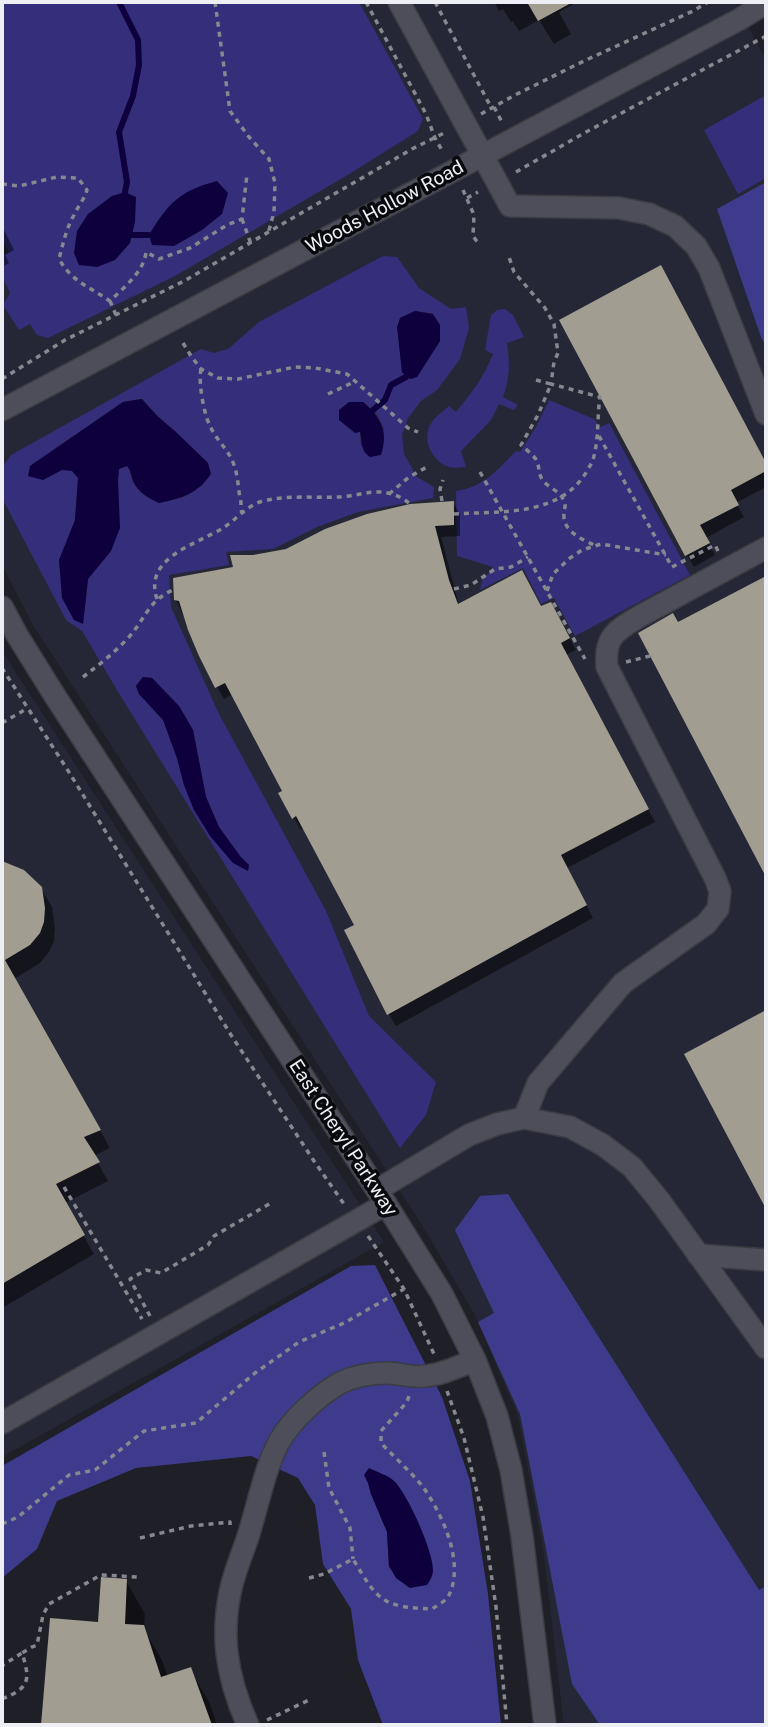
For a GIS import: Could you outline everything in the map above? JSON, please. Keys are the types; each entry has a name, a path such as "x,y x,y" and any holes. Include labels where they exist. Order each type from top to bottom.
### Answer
{"street":[{"path":"399,2 510,206 619,208 649,214 675,226 696,246 709,268 766,414"},
{"name":"Woods Hollow Road","path":"2,410 766,3"},
{"path":"524,1118 538,1083 623,983 706,924 718,909 720,891 715,878 607,667 608,640 623,626 766,548"},
{"name":"East Cheryl Parkway","path":"2,607 55,696 382,1197 442,1294 475,1360 497,1416 511,1470 522,1536 545,1725"},
{"path":"2,1423 382,1197 468,1135 497,1124 524,1118 570,1127 603,1145 632,1167 766,1348"},
{"path":"698,1255 766,1260"},
{"path":"255,1724 233,1682 227,1652 228,1609 234,1575 248,1538 271,1458 289,1427 332,1388 344,1381 363,1375 387,1373 428,1376 475,1360"}],"path":[{"path":"215,2 230,111 269,159 275,183 274,212 268,234"},
{"path":"366,2 426,114 446,159"},
{"path":"435,2 492,109 584,61 708,2"},
{"path":"478,243 474,236 474,215 467,198 766,36"},
{"path":"494,107 505,128"},
{"path":"2,379 65,340 184,281 453,128"},
{"path":"247,174 242,219 251,244"},
{"path":"2,184 19,186 57,177 78,178 87,190 67,231 59,259 66,272 110,301 116,315"},
{"path":"110,301 145,262 146,252 159,259 169,256 190,248 242,219"},
{"path":"508,254 514,272 545,308 554,324 558,353 551,384 521,445 536,459 539,474 545,483 562,498 566,505 564,518 569,528 577,536 596,546"},
{"path":"183,343 201,369 218,379 237,379 295,368 315,368 347,374 408,428 418,432"},
{"path":"201,369 207,421 226,447 233,462 242,500 242,513"},
{"path":"454,514 520,511 550,504 581,482 594,459 600,397 536,380"},
{"path":"328,394 356,381"},
{"path":"598,434 672,567 715,545 727,569"},
{"path":"389,494 409,477 427,467"},
{"path":"480,472 592,672 650,656"},
{"path":"442,501 440,489 443,480"},
{"path":"158,599 153,587 165,560 223,528 260,502 291,497 339,497 381,492 402,497 410,504"},
{"path":"577,536 582,550"},
{"path":"547,591 553,574 570,558 582,550 601,544 666,555"},
{"path":"454,589 471,585 495,569 511,567 528,558"},
{"path":"83,677 130,636 150,605 173,590"},
{"path":"2,668 67,768 231,1035 340,1199"},
{"path":"2,723 28,708"},
{"path":"64,1186 142,1321 150,1316 130,1279 146,1270 161,1273 208,1245 214,1236 271,1203"},
{"path":"370,1239 404,1289 437,1362"},
{"path":"2,1524 18,1517 69,1475 95,1470 144,1431 197,1423 255,1373 299,1342 344,1323 404,1289"},
{"path":"324,1452 329,1488 350,1528 353,1559 369,1586 383,1601 407,1608 432,1609 448,1597 454,1576 451,1546 441,1516 422,1486 381,1444 381,1431 407,1402 417,1377"},
{"path":"444,1383 464,1438 483,1517 496,1607 507,1725"},
{"path":"140,1538 191,1526 230,1522 229,1529"},
{"path":"309,1577 324,1574 353,1559"},
{"path":"2,1668 37,1645 43,1615 49,1604 101,1575 138,1577"},
{"path":"2,1699 18,1693 25,1683 27,1669 22,1653"},
{"path":"255,1724 309,1700"}],"shaded area":[{"path":"2,2 735,2 766,60 766,1586 596,1725 564,1725 543,1548 518,1416 475,1315 422,1225 33,625 2,565"},
{"path":"2,2 359,2 423,119 418,131 175,276 48,338 37,335 30,324 19,330 3,305 10,293 2,276 2,256 8,252 2,240"},
{"path":"766,95 766,178 738,194 704,130"},
{"path":"217,181 228,193 222,214 202,230 174,246 152,245 149,235 177,199 194,189"},
{"path":"766,182 766,347 717,209"},
{"path":"125,192 136,197 135,222 130,243 115,260 97,267 79,265 74,253 77,231 88,214 112,196"},
{"path":"383,256 397,257 419,288 451,309 466,307 469,328 460,359 437,390 421,401 408,418 402,435 404,454 417,477 434,487 433,498 358,512 317,527 273,549 226,552 229,565 169,575 171,607 218,712 326,911 369,1016 436,1082 426,1115 400,1148 82,631 66,620 2,498 2,467 11,455 201,349 214,353 228,349 259,322","holes":["415,311 433,314 440,341 417,377 402,372 400,318","142,399 208,463 203,485 184,497 159,503 138,489 127,465 119,469 111,551 88,579 83,624 59,560 75,520 78,478 72,470 30,466 123,402","363,402 376,413 384,429 361,446 360,432 355,432 344,422","143,677 152,678 179,706 193,730 206,797 219,827 240,856 194,810 163,720 139,694 136,686"]},
{"path":"505,309 513,315 524,337 507,343 509,370 503,397 518,405 514,410 499,404 491,420 461,451 466,467 449,467 438,460 430,450 427,437 429,427 449,406 456,412 477,385 493,354 485,350 491,315 497,310"},
{"path":"415,311 433,314 440,325 440,341 417,377 411,379 402,372 397,327 400,318"},
{"path":"142,399 208,463 211,474 188,494 159,503 139,490 127,466 119,469 120,528 111,551 88,579 83,624 74,620 62,598 59,560 75,520 78,478 72,471 62,470 43,480 28,476 30,466 123,402"},
{"path":"549,400 594,419 601,427 609,423 690,575 575,636 554,598 541,604 523,568 480,590 482,581 493,567 457,556 456,491 482,482 516,451 520,452"},
{"path":"349,402 363,402 379,419 384,432 381,455 370,457 363,449 360,432 355,433 339,420 339,410"},
{"path":"2,651 384,1242 2,1457"},
{"path":"143,677 152,678 179,706 193,730 206,797 219,827 249,865 248,871 233,863 210,836 194,810 163,720 139,694 136,686"},
{"path":"508,1194 759,1590 766,1586 766,1725 600,1725 572,1684 520,1414 478,1322 494,1313 455,1230 480,1196"},
{"path":"375,1265 442,1397 470,1481 488,1594 501,1725 383,1725 358,1660 351,1609 323,1564 315,1505 298,1478 251,1456 136,1468 57,1501 37,1549 2,1578 2,1466 351,1266","holes":["368,1483 409,1588 389,1567 387,1532"]},
{"path":"369,1468 393,1480 412,1509 432,1562 433,1570 427,1585 410,1588 396,1578 389,1566 387,1532 364,1475"}],"building":[{"path":"527,2 573,2 538,21"},
{"path":"661,265 766,463 766,471 731,490 739,505 700,525 710,543 685,556 559,320"},
{"path":"454,501 454,525 435,526 458,604 522,570 541,606 551,602 570,638 561,643 649,809 561,855 587,905 387,1015 344,930 354,925 296,816 292,819 278,793 282,791 225,683 215,688 199,656 179,601 174,600 173,578 233,567 230,555 253,555 286,549 325,529 367,514 410,504"},
{"path":"766,576 766,877 638,633 673,613 678,622"},
{"path":"2,861 24,870 42,887 45,908 40,933 30,945 5,960 101,1130 84,1137 100,1162 56,1184 85,1235 2,1284"},
{"path":"766,1010 766,1209 684,1054"},
{"path":"101,1577 127,1579 125,1624 144,1625 161,1677 191,1667 212,1725 41,1725 50,1618 98,1622"}],"waterway":[{"path":"119,2 138,40 139,65 133,96 119,132 127,182 125,192"},
{"path":"132,235 149,235"},
{"path":"373,410 385,400 391,385 406,377"}]}
